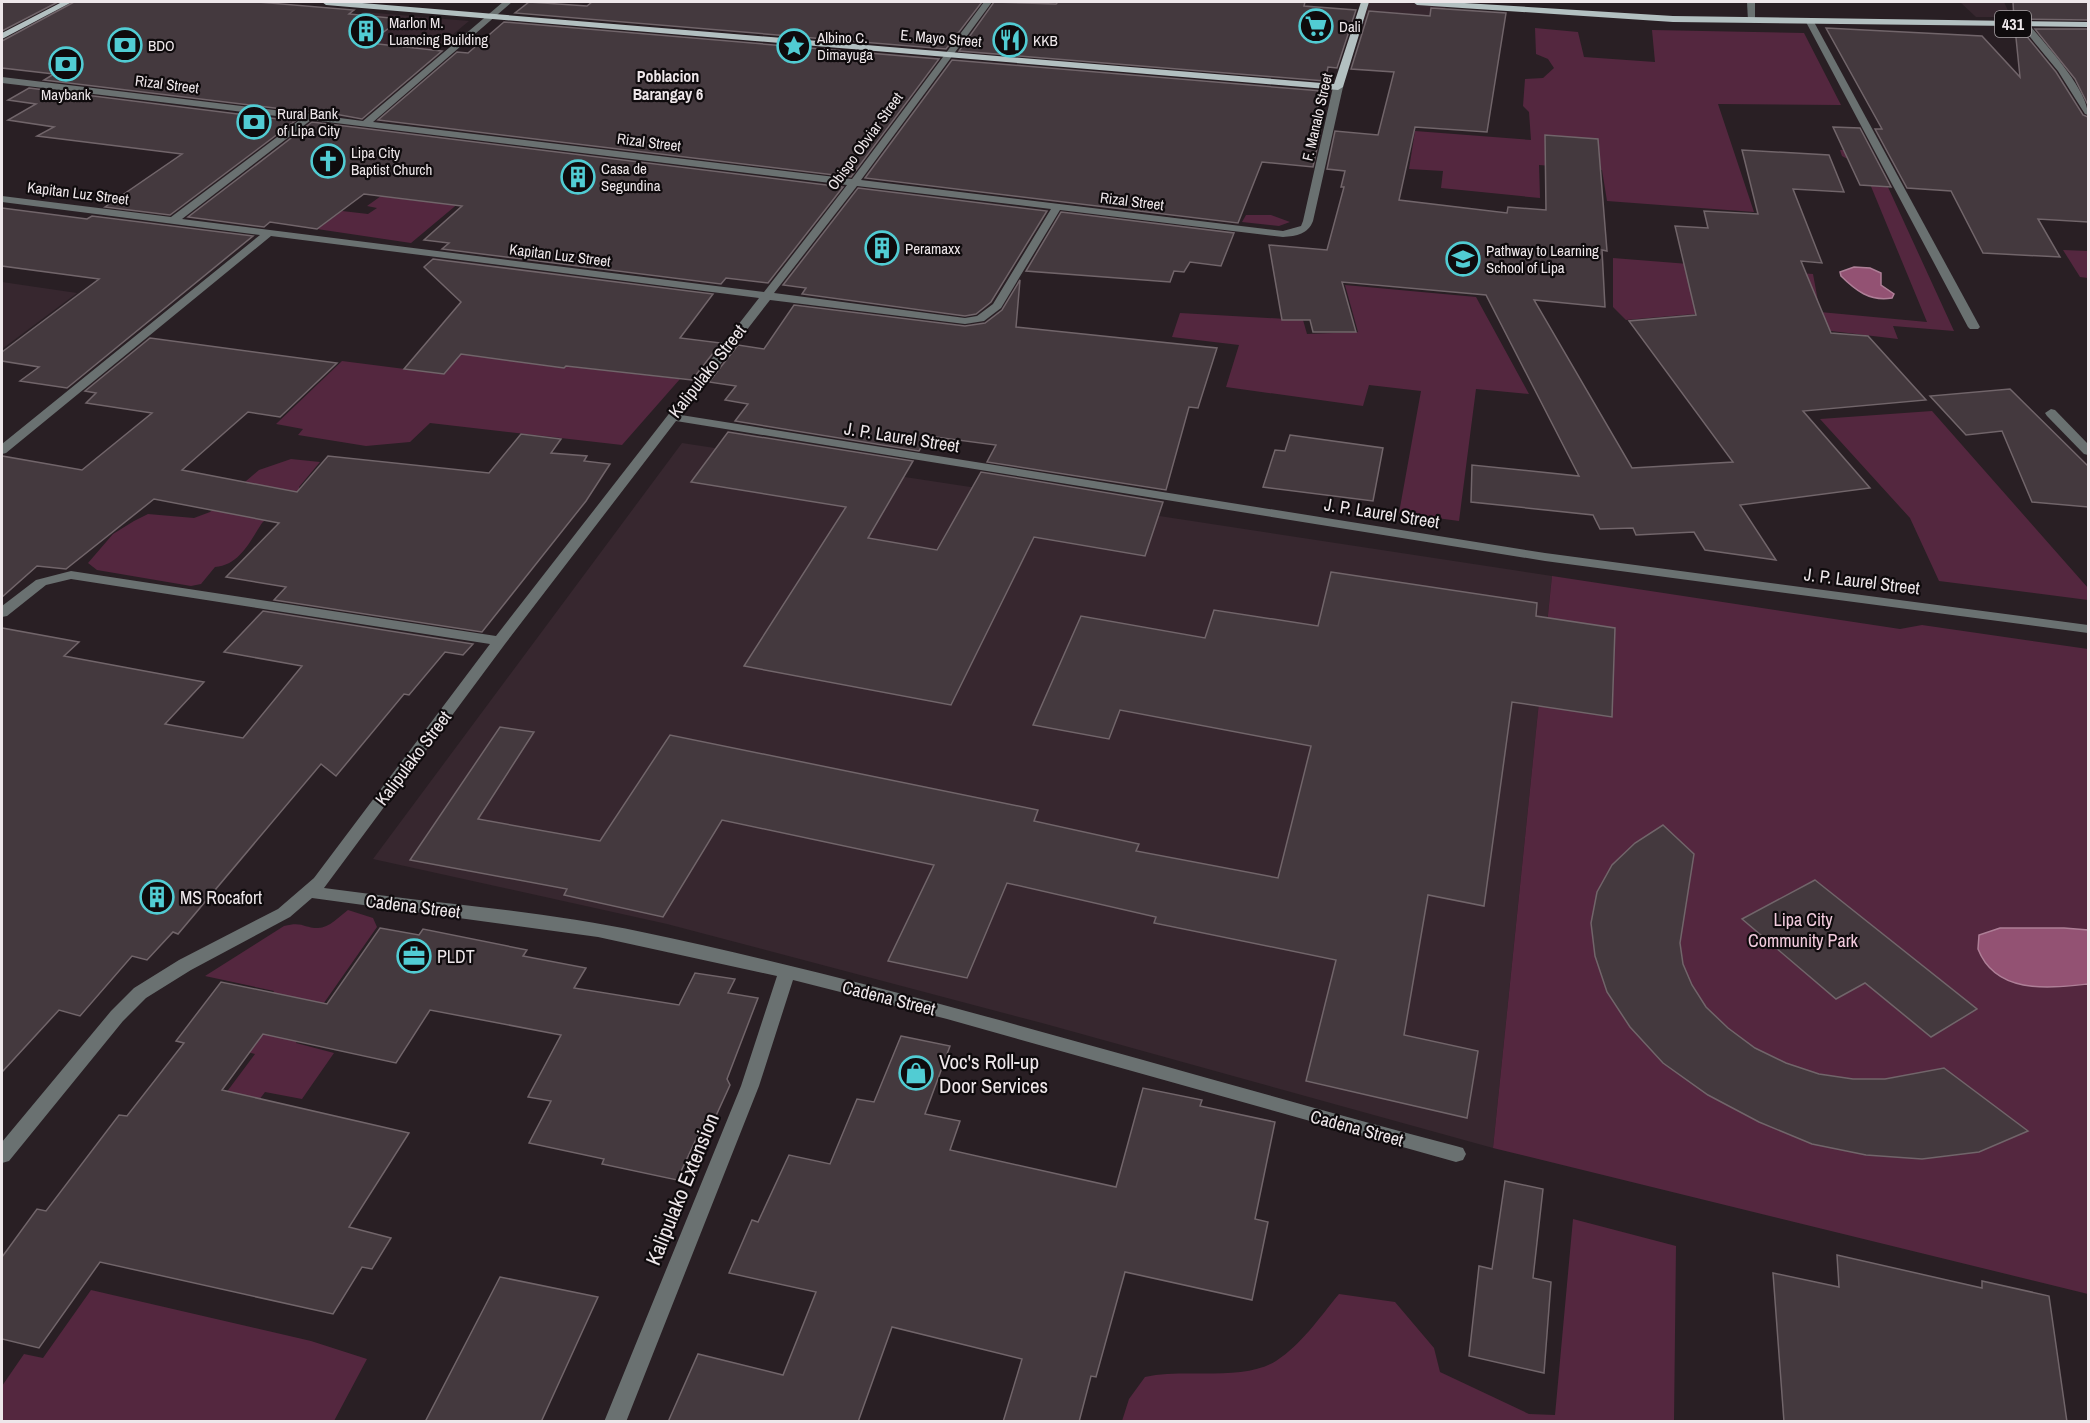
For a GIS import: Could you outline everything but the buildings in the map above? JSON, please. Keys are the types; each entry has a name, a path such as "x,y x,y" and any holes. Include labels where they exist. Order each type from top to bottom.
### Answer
{"main road":[{"path":"2,36 68,2"},
{"name":"E. Mayo Street","path":"326,2 1338,87"},
{"name":"F. Manalo Street","path":"1338,87 1365,2"},
{"name":"431","path":"1417,2 1600,15 1752,21 2088,25"}],"street":[{"path":"367,122 508,2"},
{"name":"Obispo Obviar Street","path":"764,296 854,183 988,2"},
{"path":"1751,2 1752,21"},
{"path":"1810,22 1860,117 1883,153 1974,327"},
{"path":"2024,24 2062,70 2088,112"},
{"name":"Rizal Street","path":"2,80 312,115 854,183 1294,233"},
{"name":"F. Manalo Street","path":"1294,233 1305,228 1308,221 1338,87"},
{"path":"174,220 312,115"},
{"name":"Kapitan Luz Street","path":"2,199 949,320 980,319 997,306 1057,207"},
{"path":"2,450 269,233"},
{"name":"Kalipulako Street","path":"2,1155 117,1016 140,993 185,965 284,913 312,892 500,641 764,296"},
{"path":"2051,413 2088,451"},
{"name":"J. P. Laurel Street","path":"672,417 1545,556 2088,629"},
{"path":"2,613 37,583 49,578 70,575 144,584 247,604 279,606 500,641"},
{"name":"Cadena Street","path":"312,892 576,927 638,938 787,972 994,1025 1456,1154"},
{"name":"Kalipulako Extension","path":"615,1422 750,1086 787,972"}],"shaded area":[{"path":"1366,2 1446,4 1441,30 1359,23"},
{"path":"1960,2 2004,2 2011,17 1976,17"},
{"path":"364,12 469,21 358,113 359,15"},
{"path":"1854,267 1870,268 1881,273 1881,285 1894,294 1892,298 1870,296 1852,286 1841,276 1840,272"},
{"path":"2,282 77,293 2,349"},
{"path":"682,443 1552,576 1493,1148 1042,1023 667,924 373,859"},
{"path":"2000,928 2088,930 2088,984 2041,987 2010,981 1997,974 1986,964 1978,949 1979,935"}],"green space":[{"path":"1535,28 1578,32 1584,57 1655,62 1652,30 1804,33 1841,105 1718,104 1754,212 1607,201 1602,170 1539,165 1540,198 1441,188 1443,171 1409,169 1415,131 1531,140 1529,112 1523,106 1525,79 1543,78 1554,68 1548,59 1536,54"},
{"path":"1840,150 1871,150 1954,331 1893,326 1898,339 1806,328 1718,312 1626,320 1613,307 1613,258 1813,274 1820,312 1927,322 1863,167 1842,156"},
{"path":"433,188 466,197 411,243 317,229 342,211 368,214 377,208 367,206 381,196 418,201"},
{"path":"1246,215 1271,215 1290,222 1279,226 1242,222"},
{"path":"2063,250 2088,251 2088,278 2080,277"},
{"path":"1345,285 1476,297 1529,394 1476,389 1459,521 1399,513 1421,391 1369,385 1363,406 1226,387 1239,345 1172,337 1180,313 1303,320 1307,334 1358,332"},
{"path":"461,354 564,368 566,366 680,379 622,445 430,423 410,442 366,446 298,435 303,429 276,424 342,361 444,374"},
{"path":"1932,411 2088,588 2088,600 1939,581 1910,518 1820,419"},
{"path":"291,459 320,462 299,487 302,496 264,521 238,557 215,567 201,584 191,586 97,570 88,563 113,534 134,521 148,514 194,518 210,512 259,470"},
{"name":"Lipa City Community Park","path":"1552,576 1900,629 1922,625 2088,649 2088,1294 1493,1148"},
{"path":"348,910 373,918 377,927 296,1043 334,1053 302,1099 265,1092 250,1112 217,1105 255,1054 232,1048 274,991 205,976 284,926 299,924 313,928 326,926"},
{"path":"1573,1219 1676,1246 1674,1421 1122,1421 1129,1399 1145,1377 1230,1373 1262,1367 1276,1361 1294,1347 1339,1294 1395,1302 1434,1348 1440,1372 1529,1414 1555,1415"},
{"path":"91,1290 311,1341 367,1359 334,1421 2,1421 2,1386 24,1354 43,1358"}],"place":[{"name":"Dali","path":"1316,26"},
{"name":"Marlon M. Luancing Building","path":"366,31"},
{"name":"KKB","path":"1010,40"},
{"name":"BDO","path":"125,45"},
{"name":"Albino C. Dimayuga","path":"794,46"},
{"name":"Maybank","path":"66,64"},
{"name":"Rural Bank of Lipa City","path":"254,122"},
{"name":"Lipa City Baptist Church","path":"328,161"},
{"name":"Casa de Segundina","path":"578,177"},
{"name":"Peramaxx","path":"882,248"},
{"name":"Pathway to Learning School of Lipa","path":"1463,259"},
{"name":"MS Rocafort","path":"157,897"},
{"name":"PLDT","path":"414,956"},
{"name":"Voc's Roll-up Door Services","path":"916,1073"}],"district":[{"name":"Poblacion Barangay 6","path":"668,85"}]}
